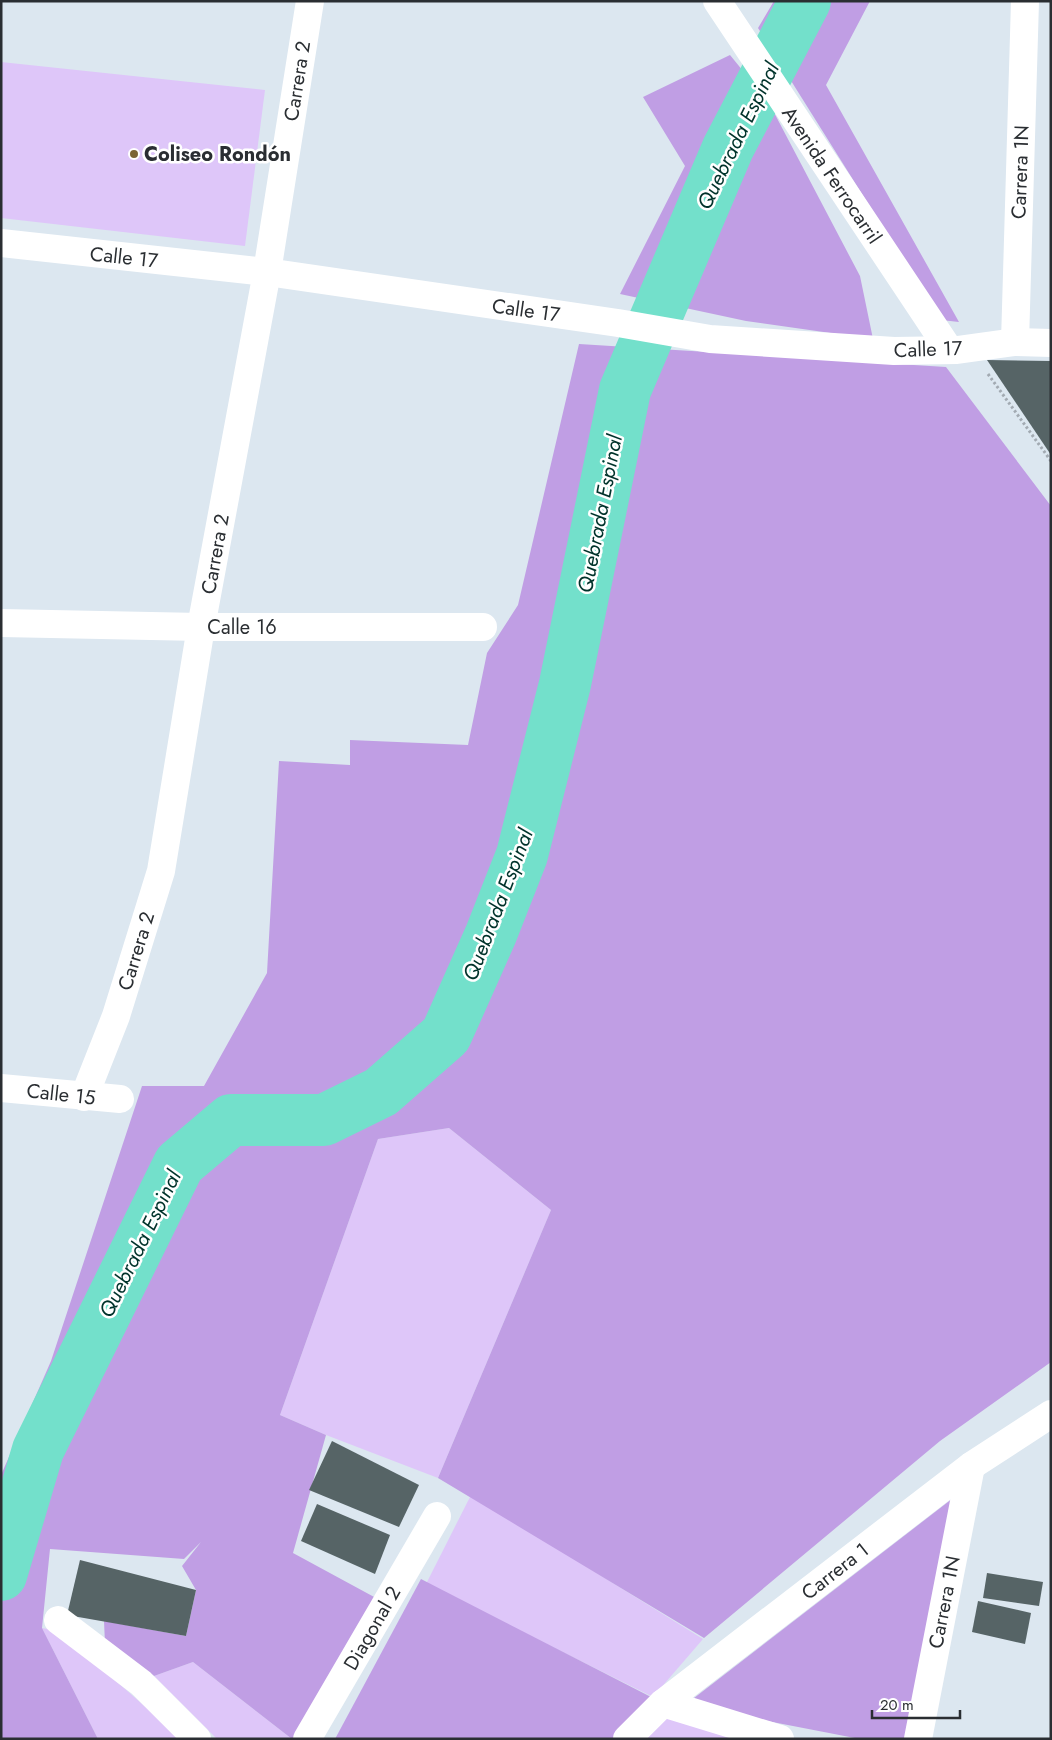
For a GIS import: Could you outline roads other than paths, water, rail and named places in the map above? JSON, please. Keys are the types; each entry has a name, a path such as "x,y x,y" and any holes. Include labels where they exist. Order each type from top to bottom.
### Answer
{"street":[{"name":"Carrera 2","path":"84,1097 116,1016 161,871 201,627 267,272 310,1"},
{"name":"Avenida Ferrocarril","path":"716,1 804,133 959,348"},
{"name":"Carrera 1N","path":"1015,342 1025,1"},
{"name":"Calle 17","path":"1,244 267,272 618,323 710,339 894,351 959,348 1015,342 1051,343"},
{"name":"Calle 16","path":"1,623 201,627 484,626"},
{"name":"Calle 15","path":"1,1088 120,1099"},
{"name":"Carrera 1","path":"627,1739 663,1703 971,1466 1051,1414"},
{"name":"Carrera 1N","path":"918,1739 971,1466"},
{"name":"Diagonal 2","path":"307,1739 437,1516"},
{"path":"58,1620 141,1683 197,1739"},
{"path":"663,1703 780,1739"}],"waterway":[{"name":"Quebrada Espinal","path":"1,1575 38,1450 179,1164 231,1120 324,1120 381,1092 446,1035 491,934 522,855 565,684 625,390 728,148 805,1"}],"place":[{"name":"Coliseo Rondón","path":"134,154"}]}
